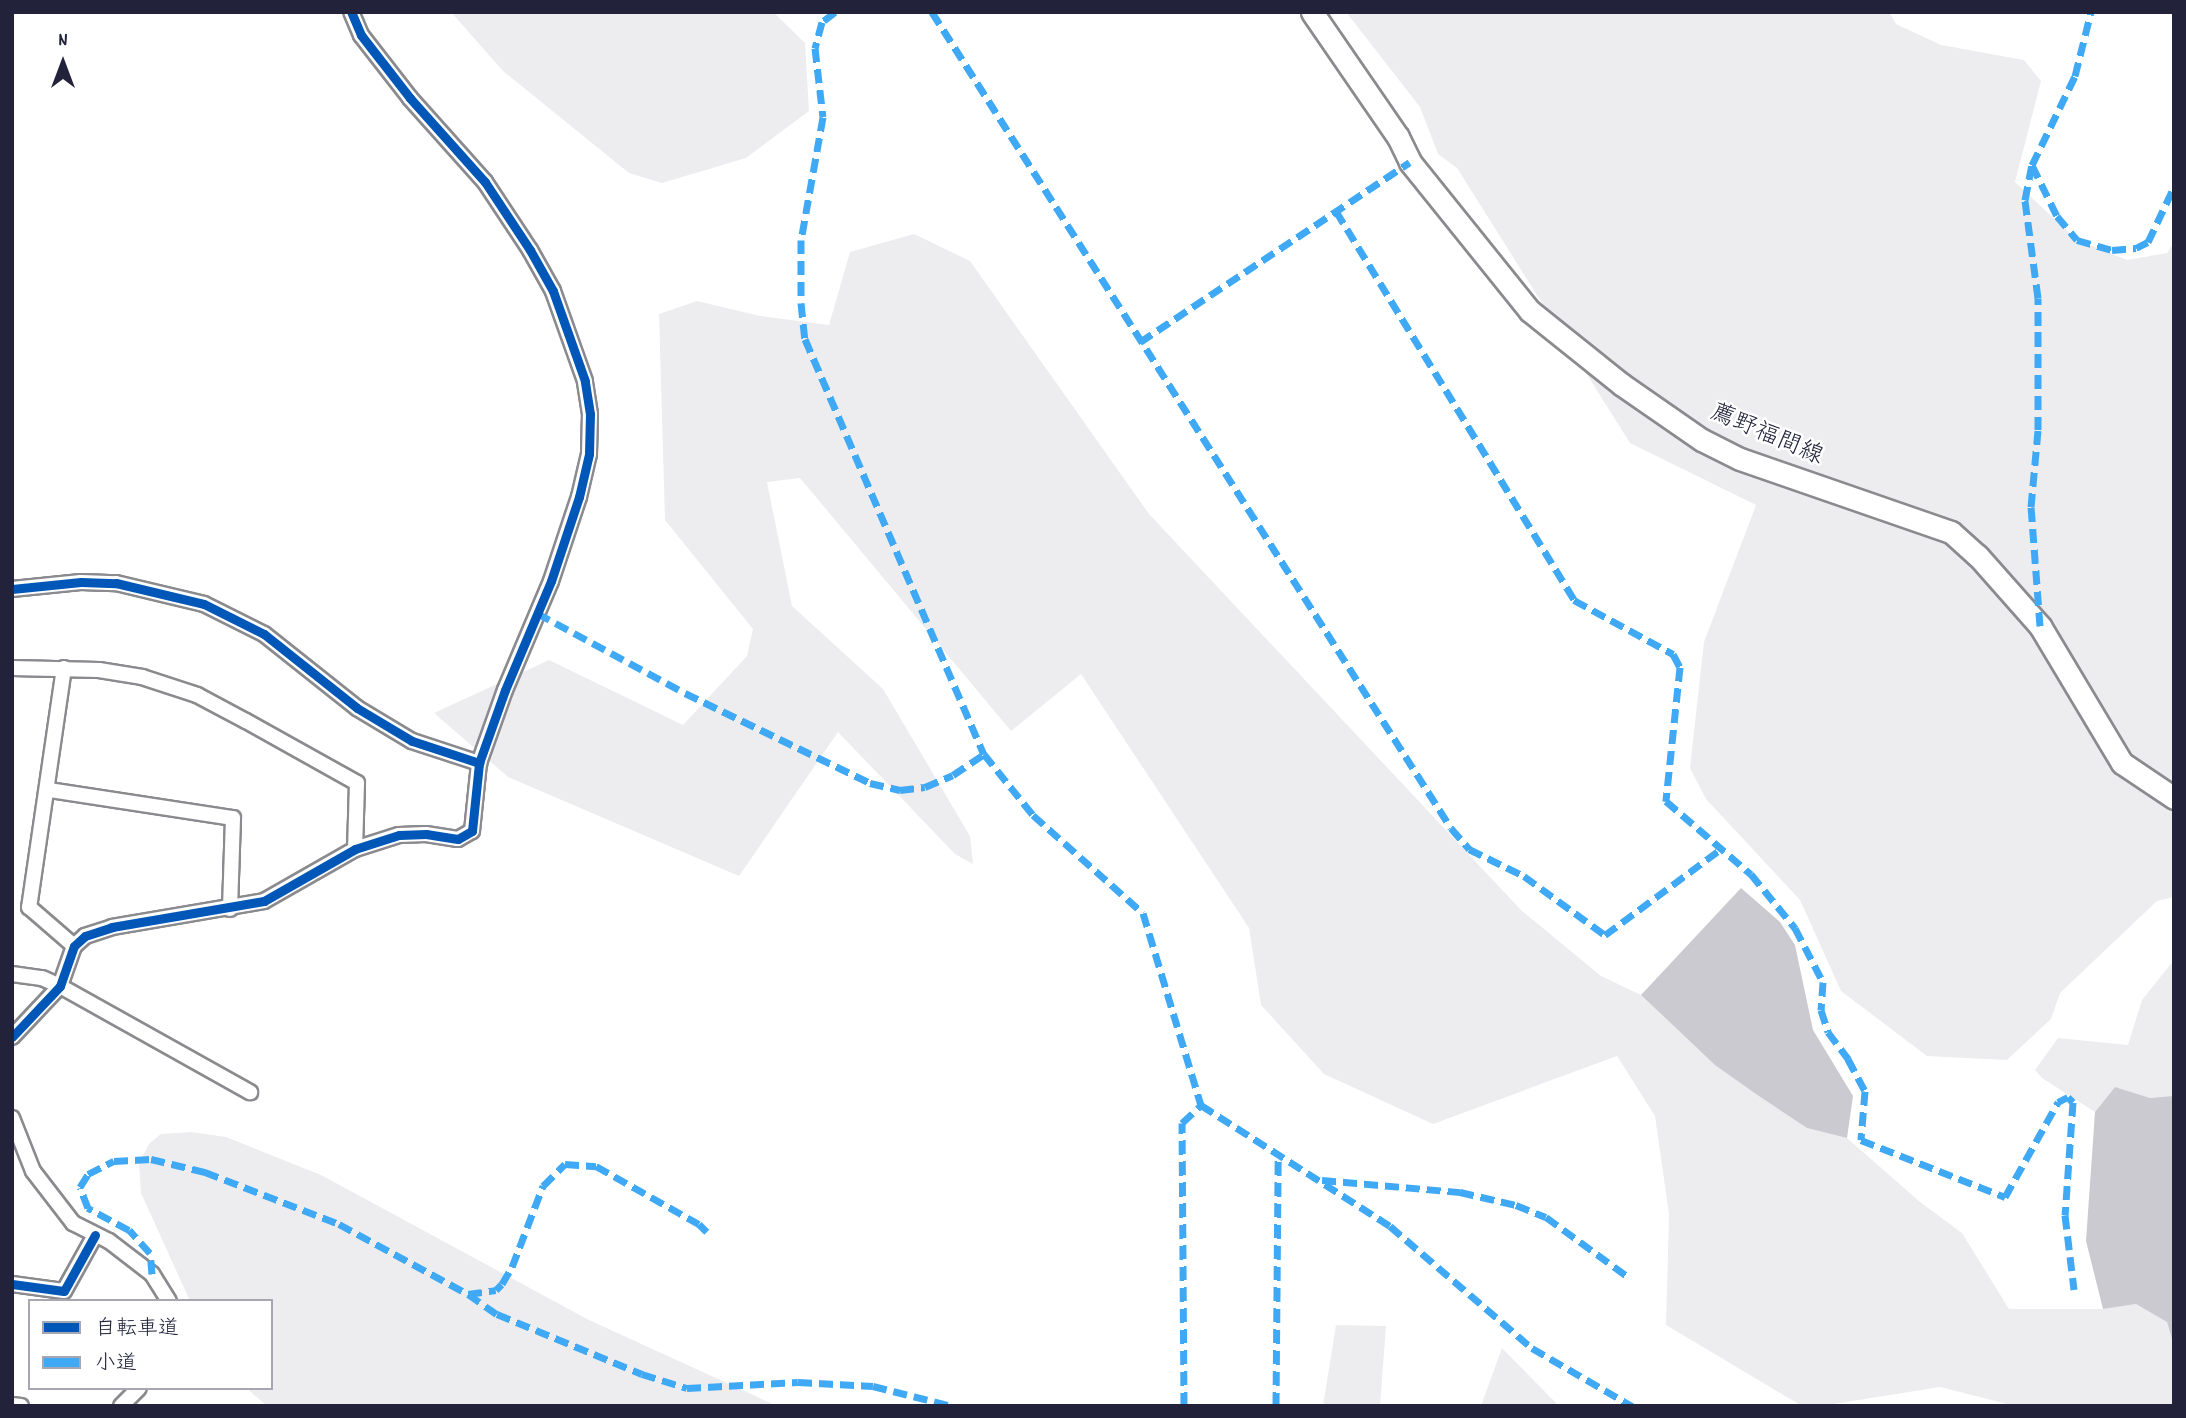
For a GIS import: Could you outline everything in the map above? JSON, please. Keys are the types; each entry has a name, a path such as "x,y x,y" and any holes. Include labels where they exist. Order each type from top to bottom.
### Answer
{"main road":[{"name":"薦野福間線","path":"1312,12 1398,137 1410,162 1530,311 1621,384 1702,440 1740,459 1951,532 1978,556 2040,626 2122,763 2174,798"}],"street":[{"path":"12,1037 60,986 74,946 85,936 113,927 230,909 264,901 355,849 399,835 426,834 458,839 472,831 479,763 505,690 551,580 579,497 589,454 590,414 585,381 553,291 530,250 485,182 410,98 361,35 351,12"},
{"path":"12,589 81,582 116,583 204,604 264,635 357,708 412,741 479,763"},
{"path":"12,668 99,670 142,677 197,695 357,783 355,849"},
{"path":"64,668 49,790 29,907 74,946"},
{"path":"49,790 233,818 230,909"},
{"path":"12,974 43,978 60,986 250,1092"},
{"path":"12,1118 29,1164 73,1223 109,1241 152,1274 168,1299"},
{"path":"12,1162 29,1164"},
{"path":"12,1284 64,1291 95,1235"},
{"path":"121,1406 137,1390"},
{"path":"12,1405 20,1406"}],"shaded area":[{"path":"451,12 773,12 805,43 809,111 746,158 662,183 629,173 503,71"},
{"path":"1346,12 1889,12 1896,24 1941,45 2024,60 2041,81 2015,182 2077,240 2127,260 2167,253 2174,242 2174,897 2157,901 2060,993 2051,1019 2007,1060 1927,1056 1841,991 1800,900 1706,799 1690,768 1704,642 1756,505 1630,443 1457,168 1438,154 1420,107"},
{"path":"914,234 970,261 1149,514 1521,910 1601,976 1641,995 1698,1049 1807,1128 1847,1138 1920,1202 1962,1233 2009,1309 2103,1309 2136,1304 2167,1322 2174,1346 2174,1406 2015,1406 1940,1387 1821,1406 1802,1406 1666,1325 1669,1214 1655,1116 1617,1056 1433,1124 1324,1074 1261,1005 1249,928 1081,674 1011,731 800,478 767,482 792,606 883,689 970,836 973,864 955,854 838,732 739,876 508,777 434,713 549,660 683,725 747,656 753,629 665,520 659,314 697,301 760,316 829,325 850,252"},
{"path":"1741,888 1780,922 1795,945 1813,1030 1853,1096 1847,1138 1807,1128 1756,1094 1715,1065 1641,995"},
{"path":"2174,960 2173,1097 2150,1098 2115,1087 2095,1112 2042,1078 2035,1070 2058,1038 2128,1045 2142,1000"},
{"path":"2115,1087 2150,1098 2174,1096 2174,1346 2167,1322 2136,1304 2103,1309 2086,1241 2095,1112"},
{"path":"191,1132 226,1137 321,1175 589,1320 777,1406 267,1406 248,1390 273,1390 273,1299 189,1299 141,1193 139,1163 149,1144 161,1134"},
{"path":"1336,1325 1386,1326 1380,1406 1323,1406"},
{"path":"1502,1348 1559,1406 1481,1406"}],"marked path":[{"path":"835,12 822,22 815,48 823,117 801,240 801,303 805,339 984,754 1033,815 1143,913 1201,1105 1390,1226 1532,1348 1632,1406"},
{"path":"932,12 1451,828 1469,849 1524,876 1605,935 1722,848"},
{"path":"2040,626 2031,507 2038,430 2038,298 2025,200 2032,165 2075,76 2091,12"},
{"path":"1140,342 1410,162"},
{"path":"2032,165 2057,216 2077,240 2112,250 2136,248 2148,242 2174,187"},
{"path":"1336,211 1574,600 1673,654 1680,667 1666,801 1751,874 1795,928 1823,982 1821,1010 1828,1032 1848,1059 1865,1091 1861,1140 2005,1197 2058,1102 2068,1097 2073,1102 2065,1215 2074,1289"},
{"path":"537,613 685,693 870,783 900,790 925,787 953,775 984,754"},
{"path":"1184,1406 1182,1123 1201,1105"},
{"path":"1276,1406 1278,1154"},
{"path":"152,1274 150,1253 129,1230 88,1208 80,1187 88,1174 114,1161 151,1159 205,1172 339,1224 468,1294 497,1314 642,1374 687,1388 798,1382 873,1386 952,1406"},
{"path":"468,1294 496,1290 502,1284 512,1267 543,1186 565,1164 596,1166 699,1224 707,1232"},
{"path":"1322,1180 1460,1192 1516,1205 1546,1217 1627,1276"}],"cycle path":[{"path":"12,1037 60,986 74,946 85,936 112,927 264,901 355,849 399,835 426,834 458,839 472,831 479,763 505,690 551,581 579,497 589,454 590,414 585,381 553,291 530,250 485,182 410,98 361,35 351,12"},
{"path":"12,589 81,582 116,583 204,604 264,634 357,708 412,741 479,763"},
{"path":"12,1284 64,1291 95,1235"}]}
